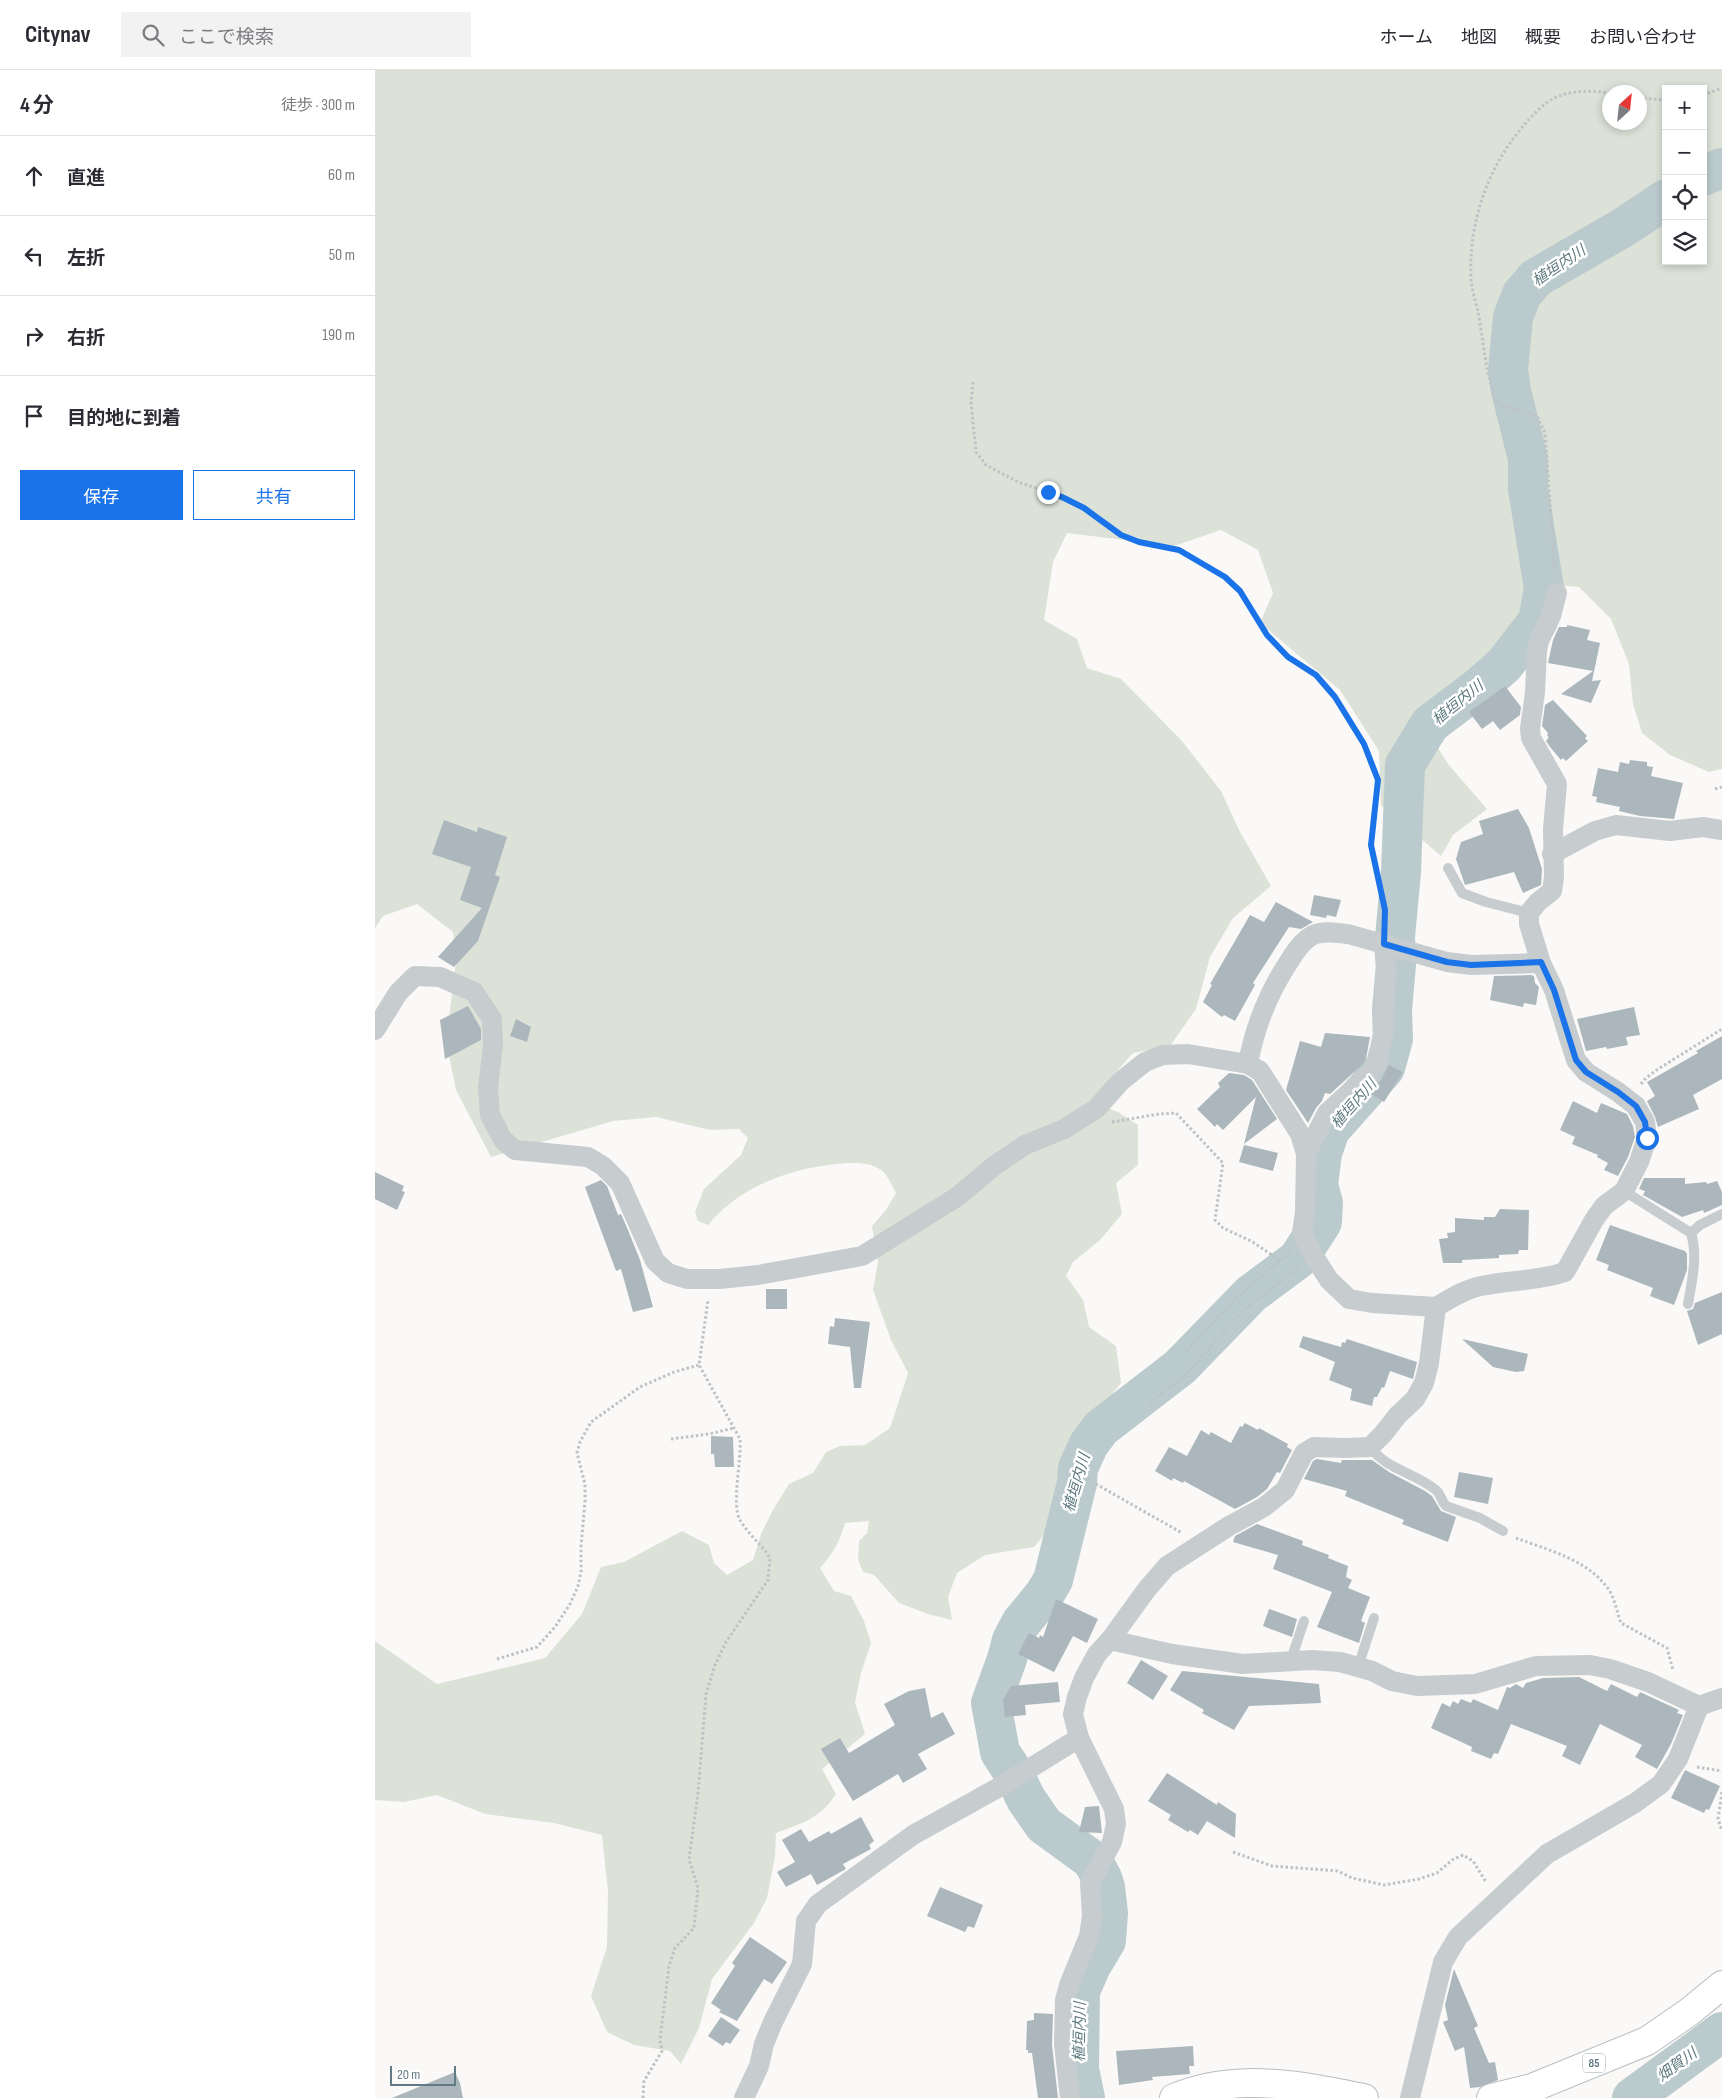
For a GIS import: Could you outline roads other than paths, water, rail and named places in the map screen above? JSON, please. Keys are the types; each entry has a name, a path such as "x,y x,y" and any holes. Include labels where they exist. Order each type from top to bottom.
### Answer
{"main road":[{"name":"85","path":"1491,2098 1532,2088 1647,2041 1689,2012 1722,1985"},
{"path":"1174,2098 1190,2091 1223,2084 1249,2083 1277,2084 1364,2098"}],"street":[{"path":"375,1030 399,993 415,976 440,977 474,992 492,1019 493,1044 488,1088 491,1115 503,1140 515,1150 589,1157 603,1166 620,1183 655,1261 669,1273 687,1278 710,1279 758,1275 862,1256 957,1197 994,1166 1025,1145 1064,1129 1096,1109 1120,1082 1145,1062 1163,1055 1188,1054 1248,1064 1260,1071 1300,1134 1306,1154 1305,1212 1302,1233 1329,1280 1349,1299 1372,1303 1436,1307 1455,1296 1479,1286 1553,1276 1565,1272 1604,1206 1625,1191 1639,1162 1647,1138 1645,1122 1636,1106 1586,1072 1576,1060 1554,990 1541,962 1529,924 1529,913 1538,902 1552,892 1554,877 1553,829 1557,784 1531,738 1529,729 1535,692 1537,650 1539,641 1551,616 1557,593"},
{"path":"1553,854 1595,831 1616,825 1670,831 1703,827 1722,830"},
{"path":"1248,1064 1253,1036 1263,1008 1283,970 1303,942 1321,932 1333,932 1384,944 1447,962 1471,965 1541,962"},
{"path":"1306,1154 1327,1113 1371,1073 1377,1064 1383,1034 1386,969 1384,944"},
{"path":"1070,2098 1064,2044 1065,2000 1069,1985 1089,1936 1091,1916 1090,1883 1113,1842 1116,1824 1115,1809 1079,1738 1073,1714 1077,1697 1097,1654 1167,1566 1200,1544 1264,1507 1278,1496 1285,1490 1304,1453 1314,1447 1370,1447 1415,1399 1424,1383 1429,1363 1436,1307"},
{"path":"1110,1640 1211,1661 1243,1664 1291,1660 1341,1662 1372,1671 1392,1681 1417,1686 1475,1684 1536,1666 1590,1665 1610,1669 1648,1682 1699,1706 1722,1698"},
{"path":"1410,2098 1443,1962 1458,1937 1547,1854 1635,1803 1661,1784 1678,1760 1699,1706"},
{"path":"744,2098 759,2066 764,2044 770,2030 802,1964 806,1921 818,1904 913,1835 1003,1785 1079,1738"}],"lane":[{"path":"1448,868 1462,893 1486,902 1529,913"},
{"path":"1625,1191 1691,1233 1695,1255 1688,1304"},
{"path":"1691,1233 1700,1225 1722,1214"},
{"path":"1370,1447 1387,1465 1405,1472 1441,1494 1443,1504 1446,1506 1480,1518 1503,1531"},
{"path":"1358,1667 1374,1618"},
{"path":"1291,1660 1304,1621"}],"waterway":[{"name":"植垣内川","path":"1705,175 1722,168"},
{"name":"植垣内川","path":"1085,2098 1079,2069 1080,1991 1091,1966 1106,1941 1108,1913 1105,1887 1092,1860 1044,1825 1026,1799 1013,1772 1000,1752 991,1703 1012,1640 1021,1623 1044,1595 1053,1580 1077,1483 1078,1468 1089,1444 1101,1428 1180,1367 1251,1294 1298,1259 1322,1222 1323,1203 1318,1185 1322,1153 1330,1130 1385,1068 1393,1039 1392,1010 1396,965 1395,937 1401,872 1405,765 1430,724 1479,687 1504,665 1538,621 1544,588 1528,489 1528,459 1511,391 1508,370 1513,317 1522,294 1536,278 1624,227 1662,202"},
{"name":"畑賀川","path":"1632,2098 1722,2032"}]}
